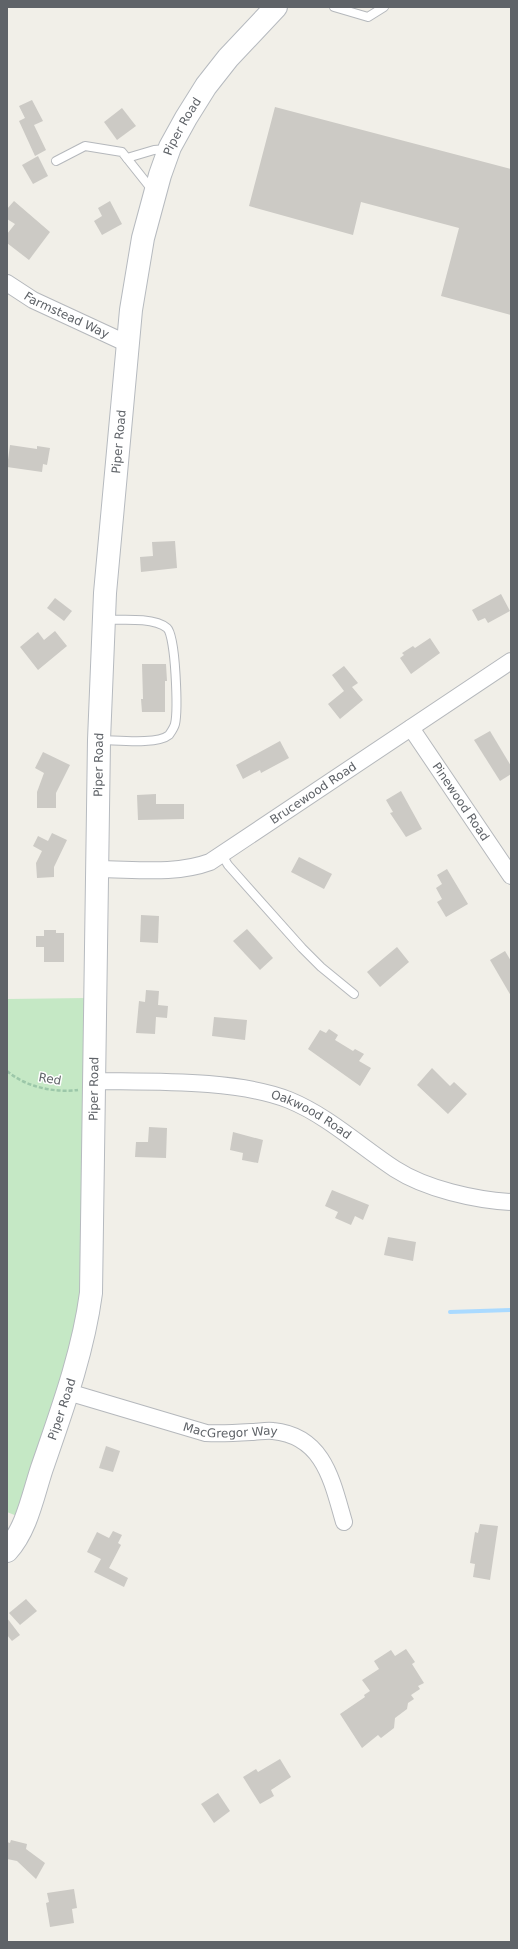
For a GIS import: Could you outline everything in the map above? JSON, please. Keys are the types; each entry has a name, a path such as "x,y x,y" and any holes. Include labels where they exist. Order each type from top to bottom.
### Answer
{"street":[{"name":"Piper Road","path":"7,1551 23,1524 68,1392 83,1341 92,1281 93,1086 99,740 104,620 128,344 144,238 155,194 169,149 186,118 206,86 228,58 276,7"},
{"name":"Farmstead Way","path":"7,283 34,300 128,344"},
{"name":"Brucewood Road","path":"97,869 185,869 204,864 222,855 511,661"},
{"name":"Pinewood Road","path":"411,728 511,876"},
{"name":"Oakwood Road","path":"93,1086 212,1085 241,1088 289,1100 318,1115 397,1170 436,1188 466,1196 511,1202"},
{"name":"MacGregor Way","path":"68,1392 206,1432 223,1434 272,1431 291,1436 308,1445 322,1459 332,1480 344,1522"}],"lane":[{"path":"334,7 368,17 380,8"},
{"path":"56,161 85,146 122,152 155,194"},
{"path":"127,158 154,150 169,149"},
{"path":"99,740 152,740 162,738 172,731 175,718 174,652 171,634 167,628 154,622 104,620"},
{"path":"222,855 228,865 302,948 321,967 354,994"}],"path":[{"name":"Red","path":"7,1071 28,1084 40,1087 69,1091 93,1086"}],"green space":[{"path":"87,998 83,1297 73,1358 17,1516 7,1512 7,999"}],"building":[{"path":"32,100 43,121 34,125 46,150 35,156 19,121 25,118 19,106"},
{"path":"275,107 511,169 511,315 441,296 459,228 361,202 353,235 249,206"},
{"path":"122,108 136,126 117,140 104,122"},
{"path":"38,156 48,176 33,184 22,165"},
{"path":"14,201 50,232 29,260 7,243 7,234 15,224 7,219 7,209"},
{"path":"110,201 122,224 102,235 94,221 102,216 98,208"},
{"path":"10,445 37,449 37,446 50,448 47,465 43,464 42,472 7,467"},
{"path":"175,541 177,568 141,572 140,557 153,556 152,542"},
{"path":"501,594 510,611 488,623 485,618 478,621 472,610"},
{"path":"55,598 72,611 64,621 47,608"},
{"path":"55,631 67,646 38,670 20,647 38,632 44,640"},
{"path":"430,638 440,653 411,674 400,658 404,655 402,653 413,646 415,648"},
{"path":"142,664 166,664 167,681 165,681 165,712 142,712"},
{"path":"344,666 358,683 352,687 363,700 340,719 328,704 344,691 332,675"},
{"path":"490,731 511,766 511,774 500,781 474,740"},
{"path":"280,741 289,758 261,773 260,770 243,779 236,765"},
{"path":"43,752 70,765 56,793 56,808 37,808 37,792 44,773 35,768"},
{"path":"401,791 422,829 406,837 390,813 393,812 386,800"},
{"path":"156,794 156,804 184,804 184,819 138,820 137,795"},
{"path":"52,833 67,840 54,867 54,877 37,878 36,863 42,851 33,846 38,836 48,841"},
{"path":"299,857 332,874 324,889 291,872"},
{"path":"447,869 468,904 446,917 437,902 442,899 436,888 442,884 437,875"},
{"path":"141,915 159,916 158,943 140,942"},
{"path":"247,929 273,958 260,970 233,941"},
{"path":"44,930 56,930 56,933 64,933 64,962 44,962 44,947 36,947 36,936 44,936"},
{"path":"397,947 409,962 380,987 367,972"},
{"path":"505,951 511,961 511,996 490,960"},
{"path":"146,990 159,991 158,1005 168,1006 167,1018 156,1017 155,1034 136,1033 139,1001 145,1002"},
{"path":"214,1017 247,1020 245,1040 212,1036"},
{"path":"329,1029 338,1035 335,1040 353,1051 355,1049 364,1054 359,1061 371,1068 360,1086 308,1049 320,1030 326,1033"},
{"path":"432,1068 450,1086 454,1082 467,1094 448,1114 417,1085"},
{"path":"149,1127 167,1128 166,1158 135,1157 136,1142 148,1142"},
{"path":"233,1132 263,1140 258,1163 242,1160 243,1153 230,1150"},
{"path":"332,1190 369,1205 363,1220 355,1216 351,1225 335,1218 338,1212 325,1206"},
{"path":"388,1237 416,1242 413,1261 384,1255"},
{"path":"106,1446 120,1451 113,1472 99,1468"},
{"path":"480,1524 498,1526 490,1580 473,1577 475,1564 470,1563 475,1532 478,1533"},
{"path":"113,1531 122,1535 118,1543 121,1545 109,1568 128,1578 124,1587 94,1572 101,1559 87,1552 97,1532 109,1538"},
{"path":"26,1599 37,1611 20,1625 9,1613"},
{"path":"7,1618 20,1635 12,1641 7,1635"},
{"path":"406,1649 415,1662 412,1664 424,1683 418,1686 420,1689 411,1695 414,1699 408,1703 407,1709 395,1718 394,1728 381,1738 378,1735 362,1748 340,1714 365,1697 364,1695 370,1691 362,1680 379,1669 374,1661 391,1650 395,1656"},
{"path":"280,1759 291,1777 271,1790 274,1796 260,1804 243,1777 256,1769 258,1772"},
{"path":"218,1793 230,1811 214,1823 201,1804"},
{"path":"11,1840 27,1844 26,1849 45,1863 36,1879 17,1861 7,1859 7,1842 10,1843"},
{"path":"74,1889 77,1908 72,1909 74,1923 50,1927 46,1903 49,1902 47,1893"}],"waterway":[{"path":"450,1312 511,1310"}]}
